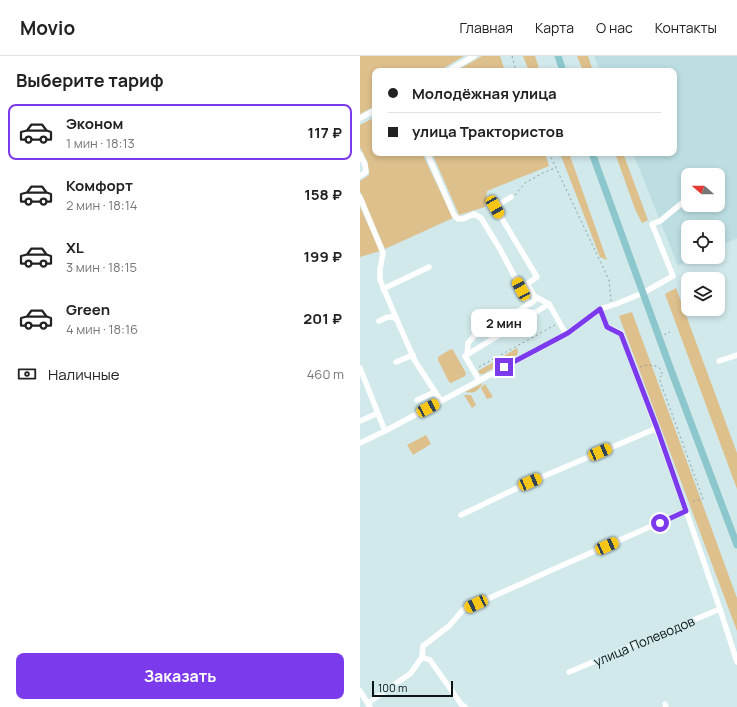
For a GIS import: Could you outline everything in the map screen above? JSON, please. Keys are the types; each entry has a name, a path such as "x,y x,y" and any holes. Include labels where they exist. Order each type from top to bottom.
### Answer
{"main road":[{"path":"557,56 562,68"},
{"path":"593,156 737,545"}],"street":[{"path":"453,68 474,56"},
{"path":"360,118 372,112"},
{"path":"360,154 365,165 366,172 360,176"},
{"path":"428,156 454,215 463,219 474,214 481,218 500,249 529,304"},
{"path":"360,197 383,253 380,269 380,280 415,362 441,401"},
{"path":"512,197 495,207 537,277 527,284 534,296 549,304 566,334"},
{"path":"360,443 566,334 600,309 643,293 673,276 652,224 660,221 681,204"},
{"path":"384,289 429,267"},
{"path":"479,380 465,356 467,355 468,344 475,335 506,319 534,301 536,297"},
{"path":"467,355 549,304"},
{"path":"600,309 607,327 621,334 635,369 686,511 737,662"},
{"path":"379,321 391,316 397,320"},
{"path":"396,362 413,355"},
{"path":"719,361 737,355"},
{"path":"360,368 385,431"},
{"path":"416,400 435,392"},
{"path":"360,421 378,413"},
{"path":"461,515 530,482 657,428"},
{"path":"360,691 369,705 411,673 422,657 423,646 450,626 463,610 554,568 686,511"},
{"name":"улица Полеводов","path":"569,672 720,609"},
{"path":"422,657 430,660 461,704 465,707"}],"path":[{"path":"512,56 515,68"},
{"path":"550,156 608,280 611,301 616,304"},
{"path":"512,197 525,183 556,168"},
{"path":"473,371 559,322"},
{"path":"635,369 647,364 660,367 663,375 660,377 660,382 703,499 683,503"}],"shaded area":[{"path":"360,56 464,56 444,68 372,68 372,108 360,114"},
{"path":"482,56 500,56 504,68 461,68"},
{"path":"523,56 535,56 539,68 528,68"},
{"path":"577,56 588,56 592,68 582,68"},
{"path":"594,56 737,56 737,238 725,244 725,220 681,220 682,264 678,266 634,156 677,156 677,68 599,68"},
{"path":"372,119 372,156 423,156 453,218 385,249 360,191 360,181 369,175 368,163 360,147 360,125"},
{"path":"433,156 546,156 549,166 487,191 485,207 459,215"},
{"path":"561,156 570,156 607,260 600,257"},
{"path":"616,156 624,156 648,220 642,223 635,209"},
{"path":"360,207 380,251 360,257"},
{"path":"676,288 681,302 681,316 686,316 737,453 737,489 665,294"},
{"path":"632,312 737,598 737,631 619,316"},
{"path":"517,348 517,355 483,374 480,374 478,371"},
{"path":"451,349 466,373 465,376 451,383 449,382 438,360 438,357"},
{"path":"483,383 476,391 471,393 465,392"},
{"path":"485,384 493,397 487,399 481,388"},
{"path":"464,395 471,395 476,405 472,408"},
{"path":"426,435 431,444 413,455 407,445"}],"route":[{"path":"504,367 568,333 600,309 607,327 621,334 657,428 686,511 660,523"}]}
